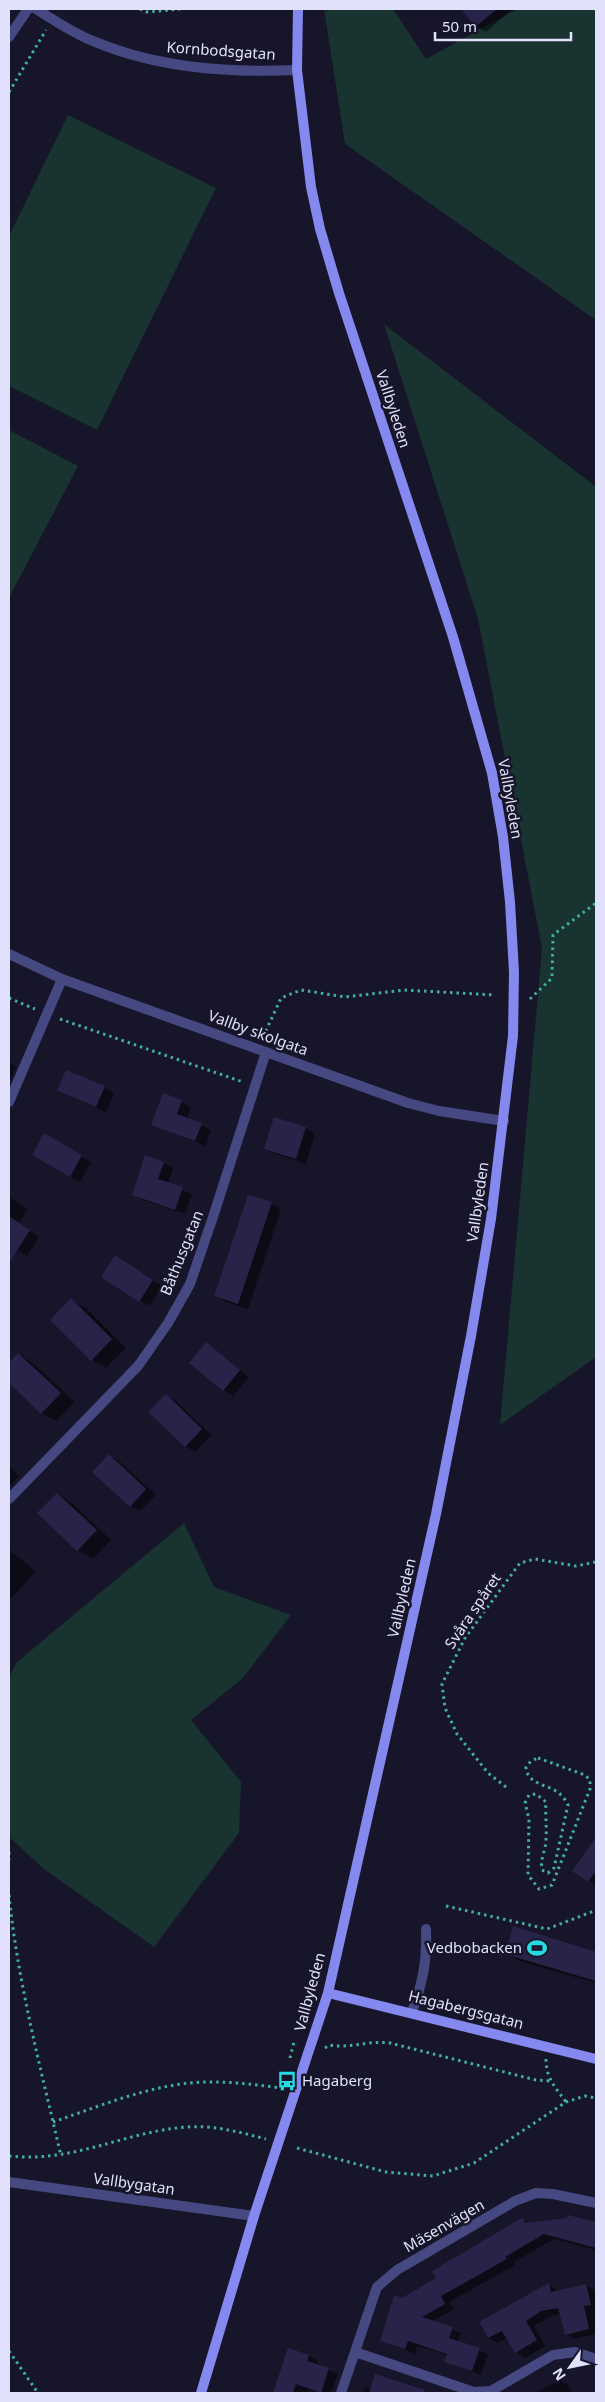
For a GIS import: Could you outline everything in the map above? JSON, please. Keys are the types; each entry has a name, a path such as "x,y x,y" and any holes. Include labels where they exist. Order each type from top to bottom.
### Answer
{"main road":[{"name":"Vallbyleden","path":"201,2393 254,2216 328,1993 436,1514 471,1336 491,1219 513,1036 514,972 510,902 503,837 492,773 453,637 339,293 320,229 310,177 297,70 298,9"},
{"name":"Hagabergsgatan","path":"328,1993 412,2012 596,2059"}],"street":[{"path":"9,37 28,9"},
{"name":"Kornbodsgatan","path":"36,9 92,40 137,56 165,63 204,68 297,70"},
{"name":"Vallby skolgata","path":"9,954 62,979 408,1103 439,1111 504,1121"},
{"path":"9,1102 62,979"},
{"name":"Båthusgatan","path":"9,1499 138,1366 168,1323 190,1284 255,1086 262,1050"},
{"path":"412,2012 422,1985 426,1958 426,1929"},
{"name":"Vallbygatan","path":"9,2182 254,2216"},
{"name":"Mäsenvägen","path":"341,2393 377,2287 397,2270 516,2201 536,2193 553,2194 596,2203"},
{"path":"355,2352 474,2392 491,2391 553,2355 575,2352 596,2359"}],"path":[{"path":"140,9 146,12 182,9"},
{"path":"9,92 41,41"},
{"path":"530,998 552,978 553,935 596,903"},
{"path":"262,1050 281,998 301,990 345,997 404,990 495,995"},
{"path":"9,998 135,1046 255,1086"},
{"name":"Svåra spåret","path":"506,1787 488,1773 457,1734 445,1708 442,1684 465,1638 520,1563 535,1559 576,1566 596,1562"},
{"path":"538,1758 586,1775 590,1780 590,1789 573,1834 552,1885 539,1889 528,1875 529,1819 525,1804 529,1796 536,1794 546,1802 545,1829 547,1836 540,1860 542,1870 548,1873 554,1868 568,1805 561,1794 532,1779 526,1773 526,1767 531,1761 538,1758"},
{"path":"9,1852 9,1860"},
{"path":"9,1895 13,1939 23,1994 61,2156"},
{"path":"446,1906 547,1929 594,1911 596,1912"},
{"path":"549,2047 546,2058 547,2074 566,2102"},
{"path":"297,2148 386,2172 433,2176 474,2163 566,2102 585,2096 596,2098"},
{"path":"9,2156 61,2156 185,2127 218,2127 266,2139"},
{"path":"9,2351 38,2393"}],"green space":[{"path":"324,9 393,9 426,59 517,9 596,9 596,320 345,144"},
{"path":"68,115 216,188 97,430 9,386 9,236"},
{"path":"384,324 596,487 596,1357 500,1425 542,948 478,619"},
{"path":"9,430 78,466 9,598"},
{"path":"184,1523 214,1587 291,1615 243,1678 191,1720 241,1782 239,1833 154,1947 44,1869 9,1837 9,1677 17,1662"}],"building":[{"path":"461,9 497,9 475,27"},
{"path":"66,1070 105,1086 96,1107 57,1090"},
{"path":"163,1093 182,1100 177,1114 202,1123 195,1141 151,1125"},
{"path":"274,1117 306,1127 296,1159 264,1149"},
{"path":"44,1133 82,1155 70,1177 32,1155"},
{"path":"145,1155 164,1162 158,1179 183,1187 175,1210 132,1195"},
{"path":"248,1195 272,1202 238,1304 214,1296"},
{"path":"9,1216 30,1230 9,1263"},
{"path":"115,1255 153,1280 139,1302 101,1277"},
{"path":"71,1298 112,1339 91,1361 50,1320"},
{"path":"206,1342 240,1370 223,1391 189,1363"},
{"path":"18,1353 61,1393 41,1414 9,1383 9,1363"},
{"path":"166,1394 202,1429 185,1447 148,1412"},
{"path":"109,1454 146,1489 130,1507 92,1472"},
{"path":"57,1493 97,1530 77,1551 37,1513"},
{"path":"596,1837 596,1871 588,1882 572,1871"},
{"name":"Vedbobacken","path":"513,1926 596,1952 596,1981 505,1954"},
{"path":"568,2215 596,2222 596,2248 544,2234 505,2257 507,2259 441,2296 445,2304 422,2317 453,2327 449,2338 480,2348 472,2371 444,2362 447,2354 408,2341 405,2349 380,2341 394,2295 402,2298 436,2278 432,2271 522,2218 526,2223 567,2218"},
{"path":"549,2283 551,2292 586,2284 591,2305 584,2306 589,2329 565,2335 558,2308 541,2311 526,2321 537,2340 515,2353 502,2331 488,2338 479,2322"},
{"path":"288,2348 309,2355 307,2361 329,2368 321,2393 296,2384 293,2393 273,2393"},
{"path":"375,2374 425,2390 424,2393 369,2393"}],"place":[{"name":"Vedbobacken","path":"537,1948"},
{"name":"Hagaberg","path":"287,2081"}]}
